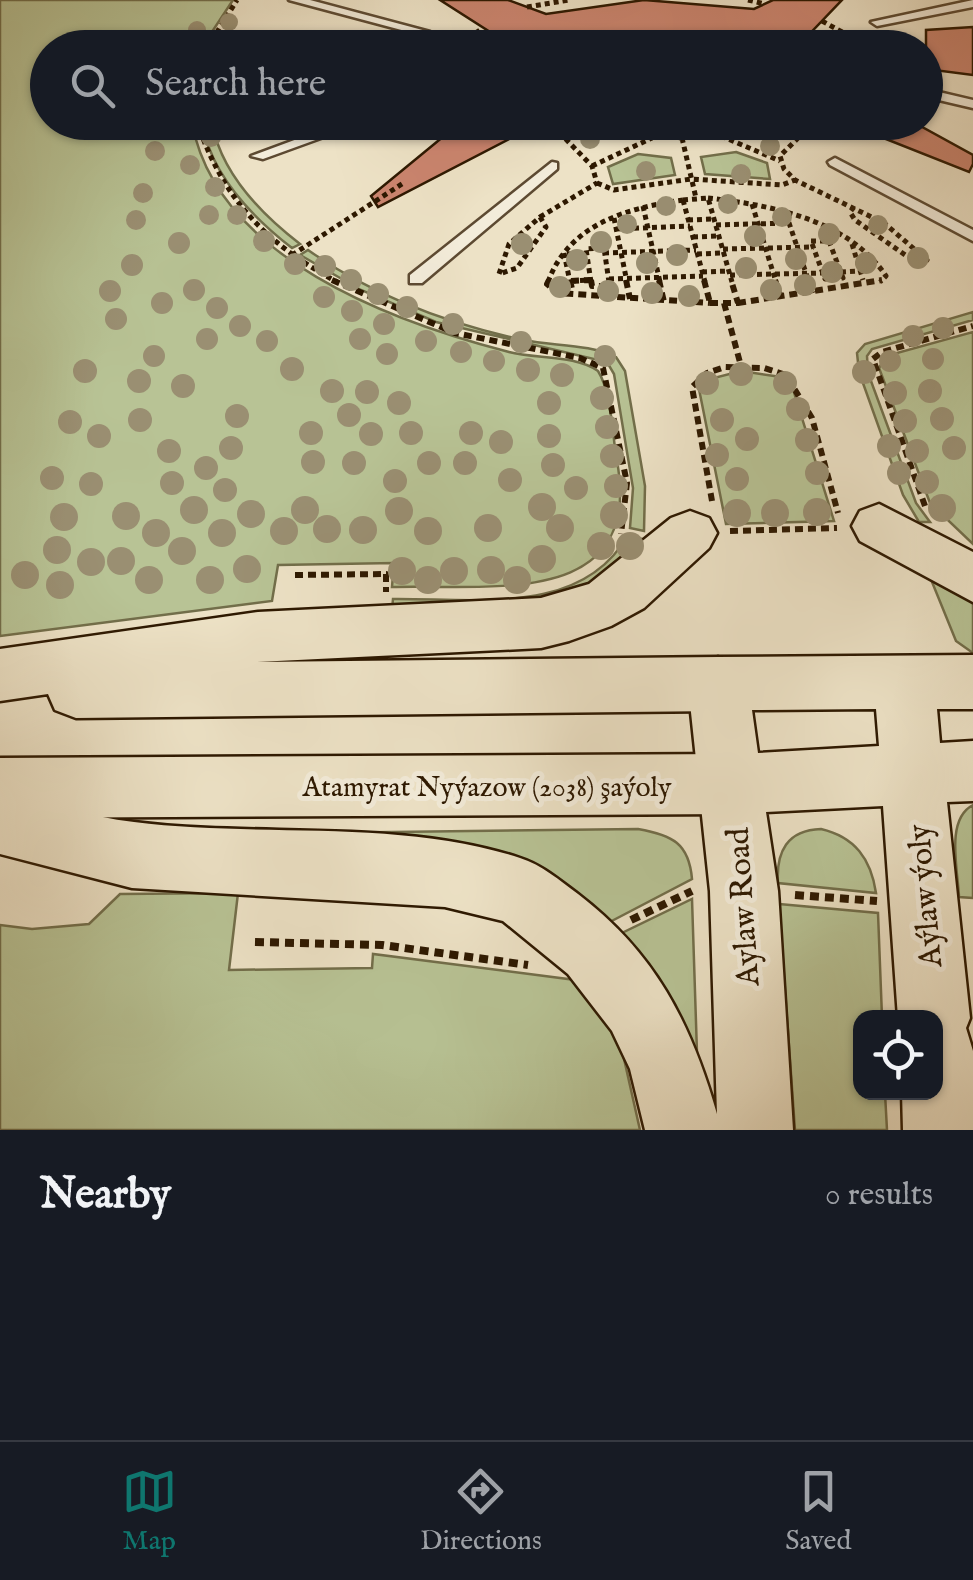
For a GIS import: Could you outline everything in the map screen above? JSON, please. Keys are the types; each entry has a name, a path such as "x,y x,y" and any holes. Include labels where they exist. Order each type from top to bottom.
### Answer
{"main road":[{"path":"875,524 973,579"},
{"path":"0,675 258,637 541,622 575,616 629,592 708,526"},
{"name":"Aýlaw ýoly","path":"904,682 944,773 927,904 934,1010"},
{"path":"0,691 973,682"},
{"name":"Aylaw Road","path":"718,684 744,891 755,1130"},
{"name":"Atamyrat Nyýazow (2038) şaýoly","path":"0,788 731,784 944,773"},
{"path":"0,822 132,855 484,880 518,891 592,949 644,1020 665,1062 683,1130"},
{"path":"939,1100 941,1130"}],"lane":[{"path":"295,0 416,30"},
{"path":"877,22 973,3"},
{"path":"943,97 973,104"},
{"path":"258,156 305,140"},
{"path":"835,162 973,236"},
{"path":"416,279 552,166"}],"path":[{"path":"218,30 237,0"},
{"path":"530,4 569,0"},
{"path":"748,0 764,4"},
{"path":"822,21 838,30"},
{"path":"202,140 208,158 233,198 292,255 359,294 432,326 603,368 627,483 623,530 614,548"},
{"path":"565,140 592,166 597,183"},
{"path":"592,166 647,140"},
{"path":"682,140 696,198"},
{"path":"730,140 780,161 796,180 854,206 908,241 927,260 908,258 855,220 850,212 854,206"},
{"path":"780,161 798,140"},
{"path":"597,183 614,190 691,179 782,185 796,180"},
{"path":"292,255 405,182"},
{"path":"540,217 546,226 517,268 499,274 510,246 540,217 597,183"},
{"path":"683,198 710,303"},
{"path":"696,198 751,203 814,223 852,244 885,273 880,282 864,280 813,293 724,303 630,299 572,289 558,293 547,284 565,254 591,230 643,206 696,198"},
{"path":"708,198 738,302"},
{"path":"751,203 781,298"},
{"path":"643,206 664,302"},
{"path":"786,212 813,293"},
{"path":"614,218 630,299"},
{"path":"616,229 715,222 790,223"},
{"path":"814,223 820,241"},
{"path":"591,230 595,248"},
{"path":"693,237 719,236"},
{"path":"812,241 820,241 829,241 843,278 825,279 812,241"},
{"path":"852,244 864,280"},
{"path":"836,259 852,244"},
{"path":"607,266 620,252 798,247 818,259 836,259 860,271"},
{"path":"586,248 604,248 607,266 610,286 592,286 586,248"},
{"path":"565,254 589,267 607,266 626,279 806,273 818,259"},
{"path":"565,254 572,289"},
{"path":"802,260 855,258"},
{"path":"569,268 623,266"},
{"path":"571,281 589,267"},
{"path":"834,278 837,288"},
{"path":"601,286 603,295"},
{"path":"724,303 741,366"},
{"path":"875,524 875,355 973,326"},
{"path":"741,366 772,370 796,384 875,524 708,526 692,386 702,374 741,366"},
{"path":"296,575 386,574 386,593 406,593"},
{"path":"255,942 382,945 568,970 620,925 690,891 927,904"}],"green space":[{"path":"0,0 233,0 213,30 30,30 30,140 198,140 208,170 236,212 273,247 316,277 414,323 520,354 579,362 598,371 609,402 617,461 619,509 607,543 584,566 551,579 513,585 392,587 394,563 278,565 272,601 0,636"},
{"path":"217,140 245,191 300,244 292,248 262,223 224,177 207,142"},
{"path":"736,152 767,163 770,179 705,174 701,157"},
{"path":"638,154 671,158 675,175 613,184 608,167"},
{"path":"308,250 384,294 467,326 524,340 583,347 616,357 625,371 645,486 644,531 630,528 633,488 614,374 607,362 436,322 361,290 300,255"},
{"path":"973,312 973,320 872,349 867,356 868,373 916,503 930,522 919,522 903,495 859,372 857,353 865,344"},
{"path":"973,332 973,544 930,503 879,368 886,356"},
{"path":"741,371 781,377 792,386 834,521 726,524 699,389 706,380"},
{"path":"628,535 642,539 629,559 578,597 392,610 393,599 491,600 555,591 583,579 608,561"},
{"path":"930,577 973,600 973,653 956,641"},
{"path":"973,805 973,898 959,897 956,833 964,812"},
{"path":"638,829 677,843 687,857 692,879 604,925 145,835"},
{"path":"821,829 843,838 859,851 870,870 876,893 778,883 779,862 786,845 800,834"},
{"path":"238,893 229,970 372,968 373,954 583,981 620,1041 640,1130 0,1130 0,925 32,929 89,924 120,894"},
{"path":"692,899 697,1053 694,1064 617,940 624,932"},
{"path":"779,904 878,913 882,1010 853,1010 853,1100 885,1100 887,1130 795,1130"}],"building":[{"path":"440,0 508,0 546,14 644,0 754,9 773,0 842,0 813,30 487,30"},
{"path":"973,27 973,75 943,71 943,30 926,30"},
{"path":"943,138 973,155 969,172 888,140"},
{"path":"439,140 507,140 378,207 371,196"}]}
